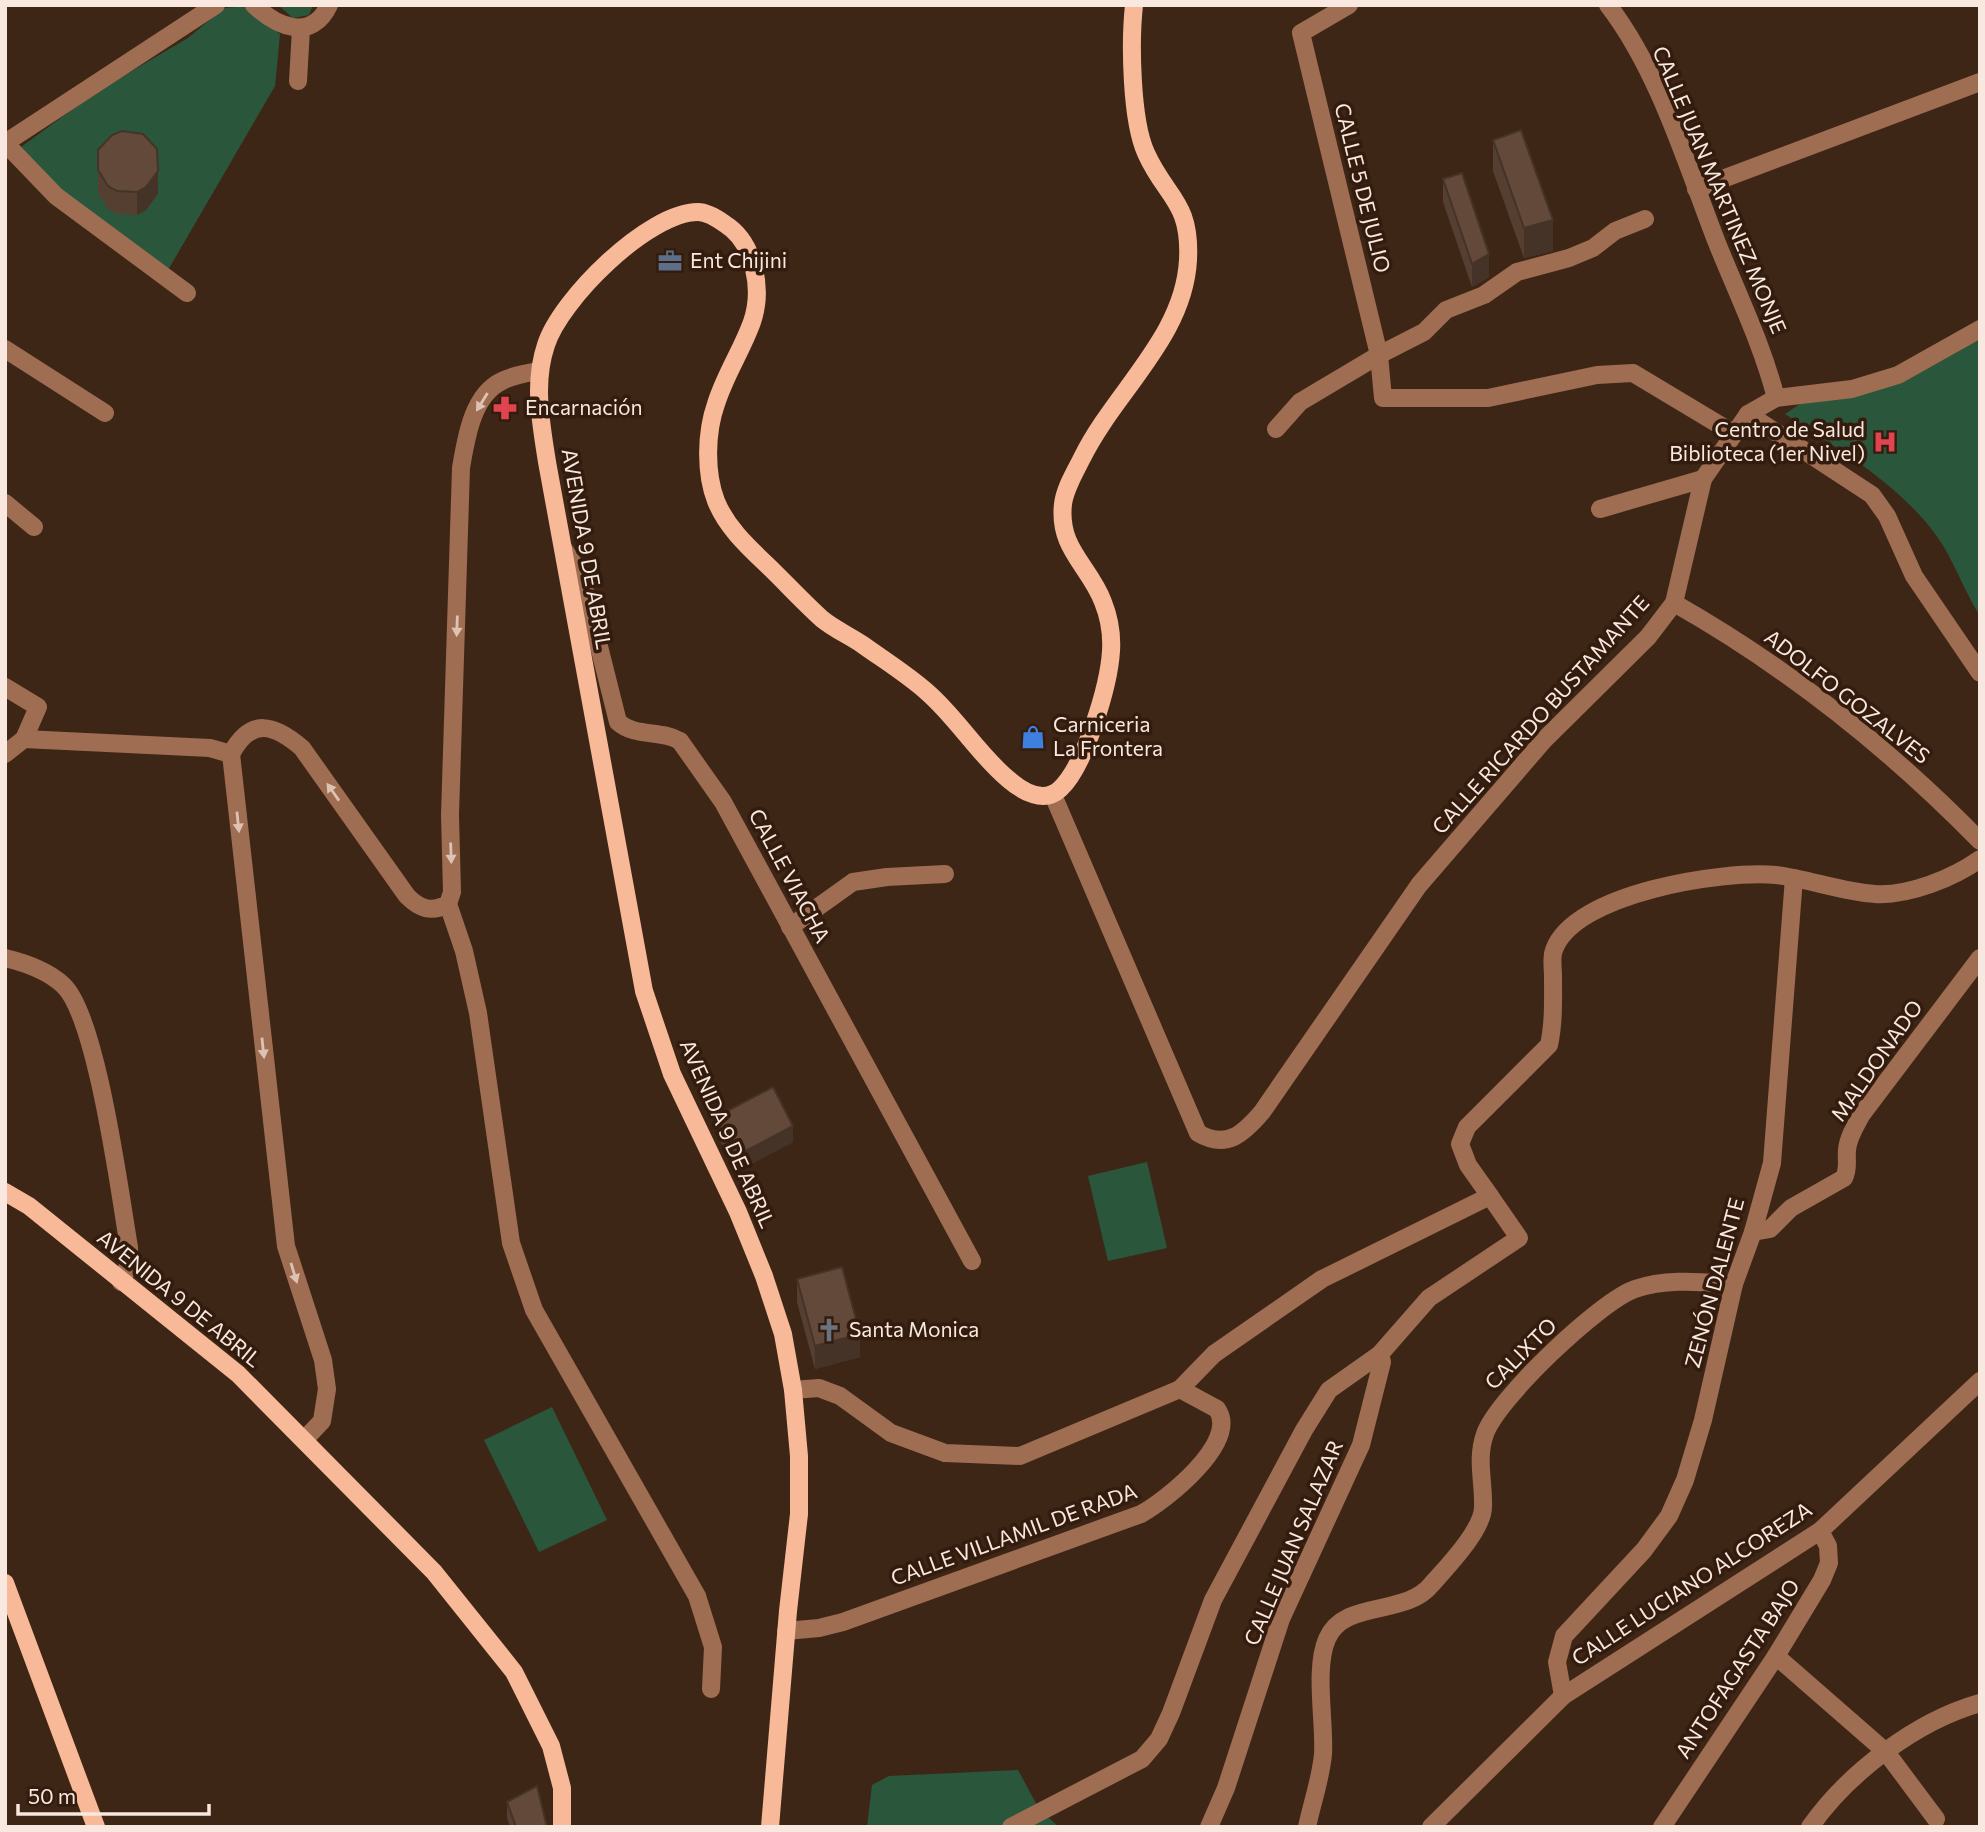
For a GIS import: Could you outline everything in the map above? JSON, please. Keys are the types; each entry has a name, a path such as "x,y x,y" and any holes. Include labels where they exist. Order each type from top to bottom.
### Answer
{"main road":[{"path":"1053,795 1067,782 1079,760 1108,674 1111,648 1102,598 1067,543 1064,496 1097,428 1174,319 1184,294 1188,262 1188,230 1177,199 1154,169 1137,125 1134,5"},
{"name":"AVENIDA 9 DE ABRIL","path":"770,1827 786,1631 799,1514 799,1455 793,1390 783,1334 764,1276 738,1212 672,1074 644,991 561,545 539,409 539,371 547,341 572,301 610,259 653,228 698,212 714,218 736,232 748,249 756,276 754,318 714,407 709,467 716,501 744,545 825,622 863,645 928,692 1008,779 1039,797 1053,795"},
{"name":"AVENIDA 9 DE ABRIL","path":"5,1192 29,1206 238,1374 434,1572 514,1672 551,1746 562,1788 562,1827"},
{"path":"5,1583 96,1827"}],"street":[{"path":"187,293 56,196 5,143 216,5"},
{"path":"254,5 278,24 300,29 320,20 329,5"},
{"name":"CALLE 5 DE JULIO","path":"1349,5 1301,33 1379,355 1383,398 1488,398 1597,375 1633,373 1733,433"},
{"name":"CALLE JUAN MARTINEZ MONJE","path":"1608,5 1620,20 1653,82 1763,350 1776,398"},
{"path":"298,81 300,29"},
{"path":"1696,189 1980,82"},
{"path":"1276,429 1300,402 1424,332 1446,310 1485,295 1517,272 1569,258 1593,248 1615,231 1645,219"},
{"name":"CALLE RICARDO BUSTAMANTE","path":"1053,795 1157,1031 1198,1133 1222,1142 1246,1131 1262,1112 1419,885 1544,740 1648,637 1674,603 1703,479 1748,414 1776,398 1852,389 1898,375 1980,329"},
{"path":"5,349 105,413"},
{"path":"539,371 500,381 486,394 467,434 463,457 450,815 452,892 448,904 464,951 478,1013 511,1244 534,1310 696,1596 713,1647 711,1689"},
{"path":"1748,414 1872,495 1887,516 1914,576 1980,673"},
{"path":"1600,509 1703,479"},
{"path":"5,503 34,527"},
{"name":"CALLE VIACHA","path":"561,545 581,575 618,722 633,731 669,734 688,750 723,802 972,1261"},
{"name":"ADOLFO GOZALVES","path":"1674,603 1730,635 1844,720 1906,770 1980,841"},
{"path":"5,687 38,707 24,739 5,754"},
{"path":"304,1440 322,1421 327,1389 323,1360 286,1246 231,754 245,733 257,728 280,731 302,748 407,897 417,906 429,910 448,904"},
{"path":"24,739 210,748 231,754"},
{"path":"1011,1827 1142,1759 1159,1739 1213,1600 1304,1430 1329,1390 1380,1354 1429,1298 1519,1238 1468,1165 1460,1144 1466,1127 1549,1045 1552,1028 1553,951 1566,929 1589,913 1652,890 1733,877 1774,875 1875,894 1899,892 1941,878 1980,859"},
{"path":"790,927 853,882 945,874"},
{"name":"ZENÓN DALENTE","path":"1563,1696 1557,1662 1564,1636 1644,1550 1669,1516 1685,1480 1703,1420 1734,1284 1753,1232 1772,1163 1794,878"},
{"path":"5,958 41,970 64,985 78,1007 100,1089 129,1247 129,1264 121,1282"},
{"name":"MALDONADO","path":"1753,1232 1770,1229 1791,1208 1844,1178 1848,1169 1847,1150 1851,1134 1862,1114 1980,958"},
{"path":"793,1390 819,1388 840,1396 891,1433 945,1453 994,1458 1020,1456 1044,1449 1180,1389 1214,1354 1312,1285 1490,1196"},
{"name":"CALIXTO","path":"1307,1827 1323,1756 1321,1682 1326,1639 1337,1624 1355,1615 1409,1603 1426,1592 1474,1532 1484,1511 1479,1457 1485,1433 1496,1411 1571,1335 1632,1290 1670,1281 1734,1284"},
{"name":"CALLE JUAN SALAZAR","path":"1209,1827 1226,1788 1281,1619 1361,1445 1382,1362 1380,1354"},
{"name":"CALLE LUCIANO ALCOREZA","path":"1431,1827 1563,1696 1820,1531 1980,1381"},
{"name":"CALLE VILLAMIL DE RADA","path":"786,1631 819,1628 843,1622 1141,1514 1161,1503 1179,1489 1208,1453 1215,1443 1222,1421 1217,1409 1180,1389"},
{"name":"ANTOFAGASTA BAJO","path":"1662,1827 1776,1656 1828,1569 1828,1546 1820,1531"},
{"path":"1776,1656 1886,1752 1936,1819"},
{"path":"1811,1827 1838,1793 1886,1752 1947,1715 1980,1703"}],"green space":[{"path":"278,5 313,5 309,15 293,18"},
{"path":"249,6 280,34 275,86 168,270 60,189 21,147 96,92 188,38 224,8"},
{"path":"1980,340 1980,616 1942,544 1921,516 1866,468 1785,414 1809,398"},
{"path":"1147,1162 1167,1248 1108,1261 1088,1176"},
{"path":"552,1407 607,1520 539,1552 484,1440"},
{"path":"1018,1770 1039,1809 1059,1827 867,1827 872,1785 889,1776"}],"building":[{"path":"1521,130 1553,220 1524,228 1493,140"},
{"path":"122,131 143,134 157,149 158,171 146,187 137,192 117,191 108,186 98,170 98,150 112,135"},
{"path":"1462,173 1489,254 1472,264 1443,179"},
{"path":"773,1087 793,1126 736,1156 716,1117"},
{"path":"842,1267 860,1334 815,1346 797,1279"},
{"path":"537,1786 547,1827 516,1827 507,1802"}],"place":[{"name":"Ent Chijini","path":"670,261"},
{"name":"Encarnación","path":"505,408"},
{"name":"Centro de Salud Biblioteca (1er Nivel)","path":"1885,442"},
{"name":"Carniceria La Frontera","path":"1033,737"},
{"name":"Santa Monica","path":"829,1330"}]}
